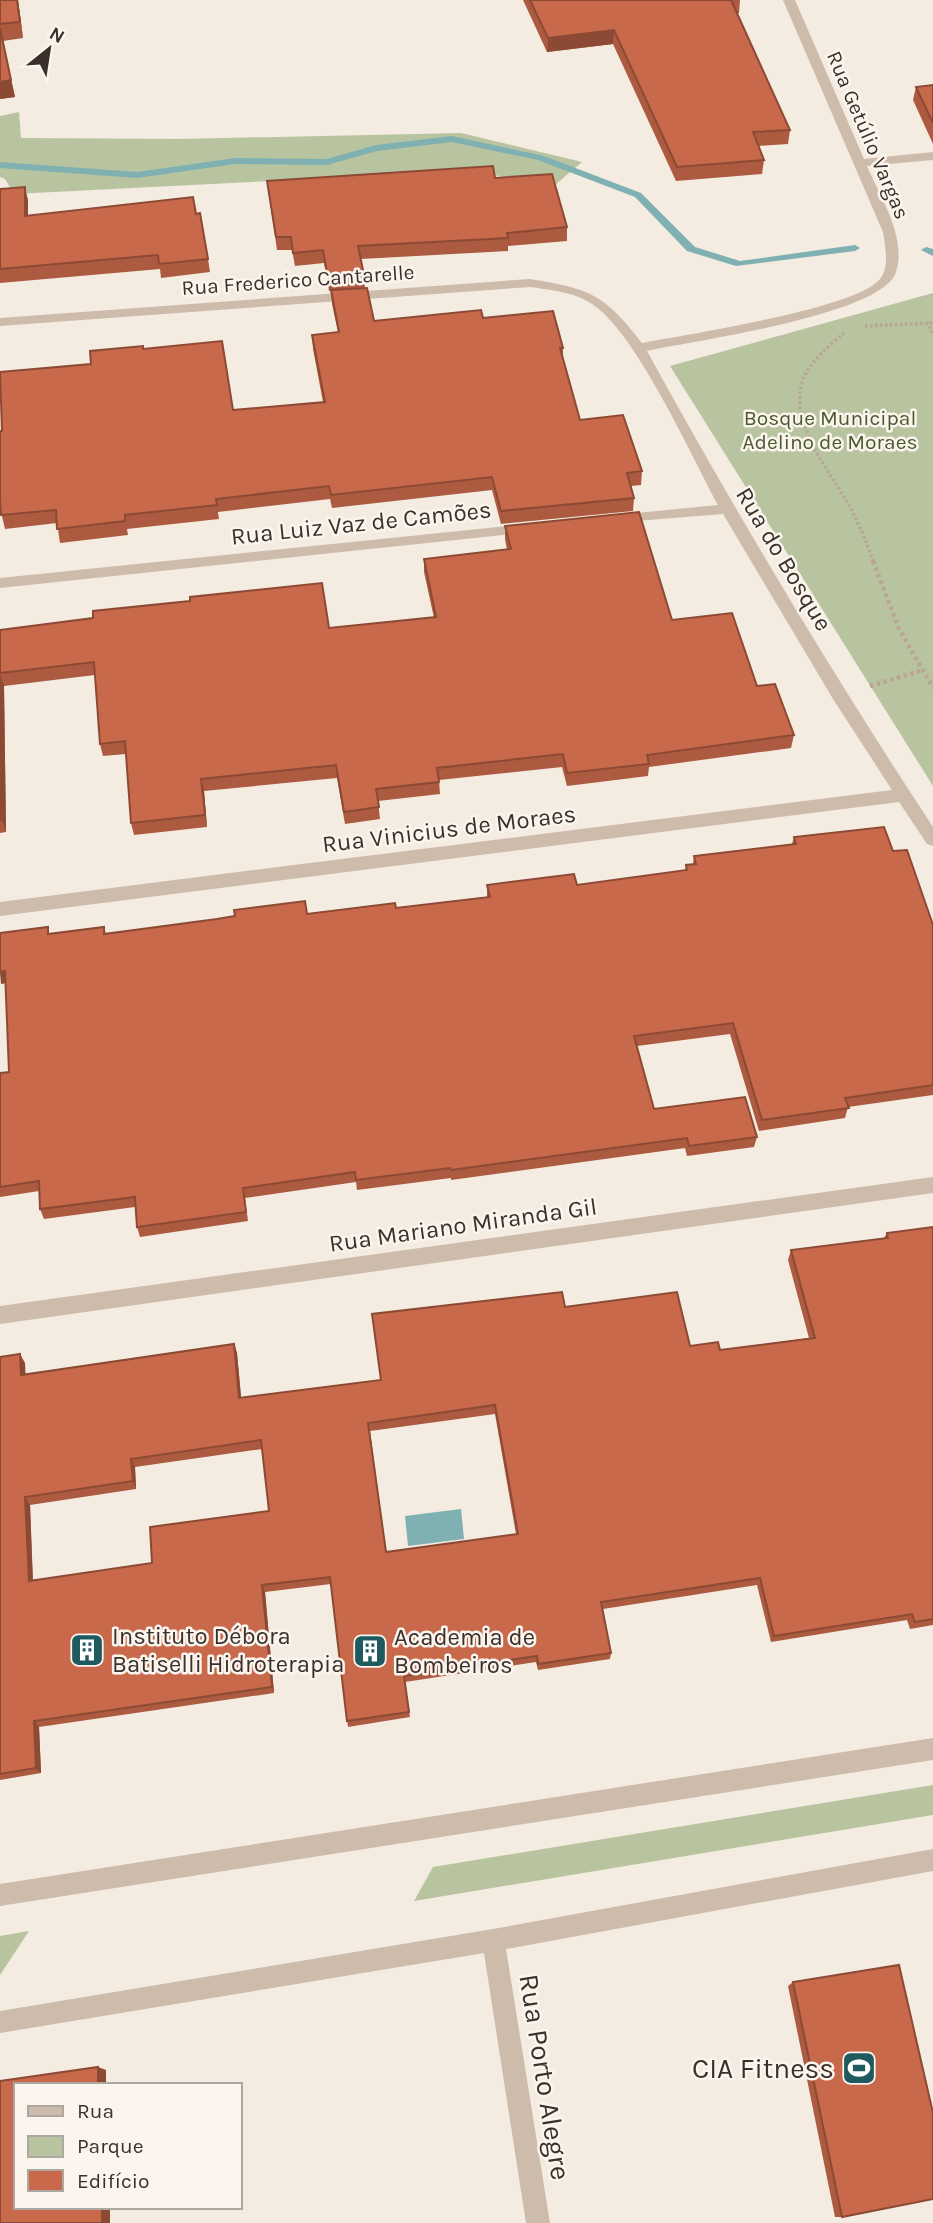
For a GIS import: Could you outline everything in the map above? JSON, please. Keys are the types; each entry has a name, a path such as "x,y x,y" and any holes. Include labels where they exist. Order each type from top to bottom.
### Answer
{"street":[{"name":"Rua Getúlio Vargas","path":"639,348 828,308 862,299 885,283 891,266 888,232 789,0"},
{"path":"860,163 933,156"},
{"name":"Rua Frederico Cantarelle","path":"0,322 530,283 566,289 597,301"},
{"name":"Rua do Bosque","path":"597,301 619,322 639,348 727,509 838,695 933,840"},
{"path":"595,523 727,509"},
{"name":"Rua Luiz Vaz de Camões","path":"0,583 540,528"},
{"name":"Rua Vinicius de Moraes","path":"0,909 905,794"},
{"name":"Rua Mariano Miranda Gil","path":"0,1315 933,1185"},
{"path":"0,1895 933,1749"},
{"path":"0,2022 493,1940 933,1860"},
{"name":"Rua Porto Alegre","path":"493,1940 538,2223"}],"path":[{"path":"862,327 926,321 933,323"},
{"path":"926,321 933,332"},
{"path":"849,328 827,347 809,368 800,391 804,418 858,523 884,594 920,671 933,688"},
{"path":"838,695 920,671"}],"green space":[{"path":"19,112 21,138 178,139 461,133 582,162 555,185 469,171 14,194 5,179 0,177 0,116"},
{"name":"Bosque Municipal Adelino de Moraes","path":"933,293 933,786 670,366"},
{"path":"933,1785 933,1815 414,1901 433,1867"},
{"path":"29,1931 0,1975 0,1936"}],"water":[{"path":"461,1509 464,1539 408,1546 405,1516"}],"building":[{"path":"0,0 17,0 20,22 0,24"},
{"path":"530,0 731,0 790,130 753,132 764,160 677,167 614,30 548,38"},
{"path":"0,28 11,80 0,82"},
{"path":"933,85 933,123 916,87"},
{"path":"493,166 495,178 552,174 567,227 507,233 508,238 358,246 364,275 328,278 323,250 293,253 291,237 276,237 267,181"},
{"path":"25,187 25,216 193,197 196,214 200,213 208,259 159,264 158,255 0,269 0,189"},
{"path":"367,288 374,321 481,310 483,318 553,311 563,348 560,348 580,420 623,415 642,471 627,473 634,498 501,511 492,477 331,495 329,486 216,499 217,505 125,515 125,521 57,529 56,510 1,515 0,372 91,364 90,351 222,341 233,410 325,402 312,335 339,332 331,290"},
{"path":"639,512 672,620 732,613 757,686 775,684 794,735 647,755 649,764 567,773 563,754 437,768 439,782 376,789 379,807 344,812 336,765 201,779 205,815 131,823 125,741 100,744 94,662 0,673 0,630 93,618 93,611 190,601 190,597 322,583 329,628 436,617 424,559 511,549 505,526"},
{"path":"0,691 2,820 0,820"},
{"path":"884,827 893,851 907,850 933,925 933,1085 845,1098 849,1108 762,1120 733,1023 634,1036 654,1109 745,1097 757,1137 689,1146 687,1138 451,1170 356,1180 355,1172 243,1188 246,1212 137,1227 135,1197 40,1209 39,1181 0,1187 0,1073 9,1072 5,971 0,972 0,933 48,927 48,934 104,927 104,934 217,919 235,916 234,910 305,901 307,914 395,903 396,908 490,897 487,885 574,874 577,885 687,870 686,865 696,864 694,856 796,844 794,837"},
{"path":"933,1227 933,1619 915,1622 912,1614 774,1636 760,1578 601,1602 611,1653 538,1664 537,1656 404,1676 409,1712 347,1721 330,1577 262,1585 272,1687 34,1721 36,1768 0,1774 0,1357 20,1354 21,1375 234,1344 239,1398 381,1380 372,1314 562,1292 565,1307 677,1292 690,1346 718,1342 720,1350 815,1338 791,1250 888,1238 887,1233","holes":["495,1405 518,1534 386,1552 368,1423","261,1440 269,1511 150,1527 152,1563 29,1581 25,1497 133,1481 131,1459"]},
{"name":"CIA Fitness","path":"899,1965 933,2113 933,2199 842,2217 793,1982"},
{"path":"98,2067 98,2083 14,2083 14,2209 102,2209 102,2223 0,2223 0,2081"}],"waterway":[{"path":"0,165 137,175 235,161 327,162 376,148 452,139 541,158 638,195 691,249 740,264 855,248"},
{"path":"926,250 933,253"}],"place":[{"name":"Instituto Débora Batiselli Hidroterapia","path":"87,1650"},
{"name":"Academia de Bombeiros","path":"370,1651"},
{"name":"CIA Fitness","path":"859,2068"}]}
